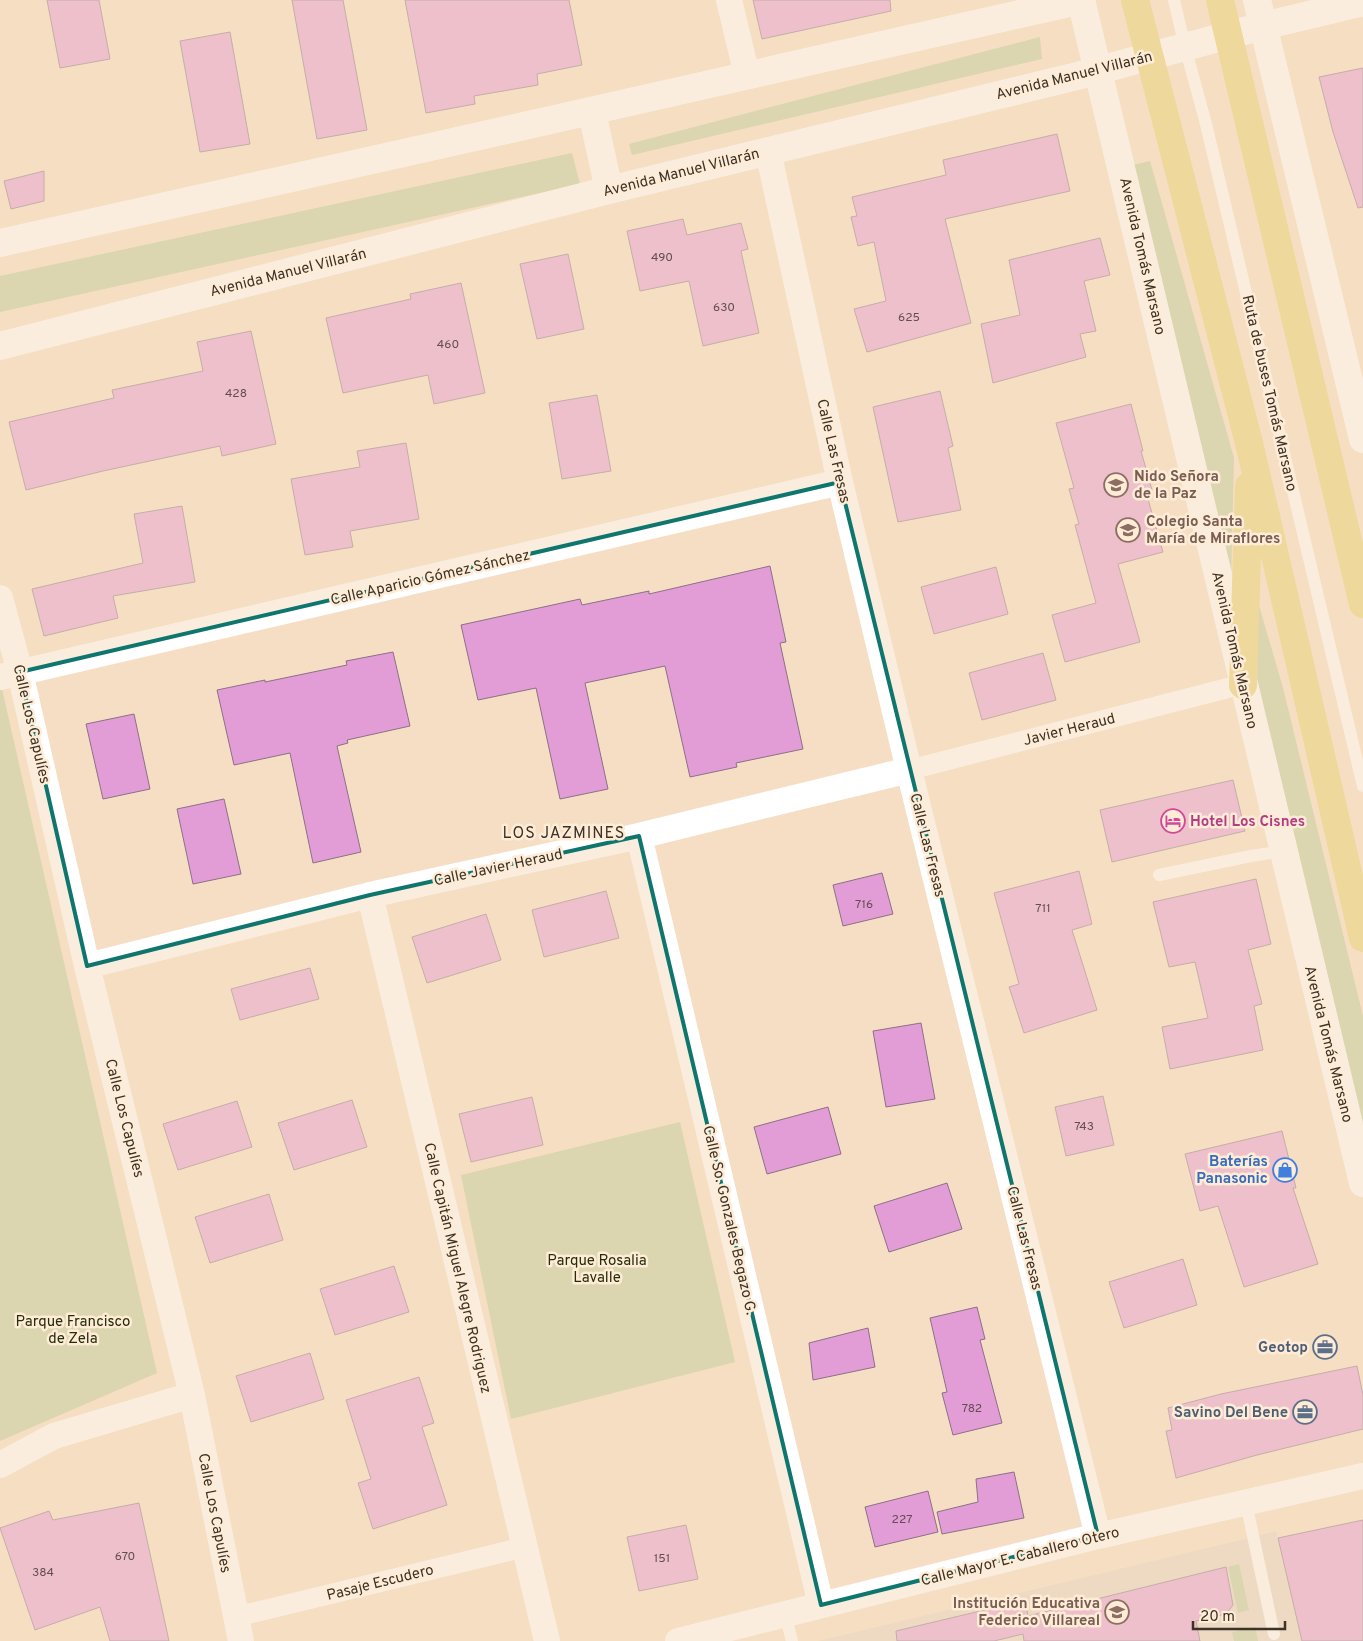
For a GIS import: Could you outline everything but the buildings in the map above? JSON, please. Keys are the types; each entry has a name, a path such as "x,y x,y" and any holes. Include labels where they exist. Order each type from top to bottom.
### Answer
{"main road":[{"path":"0,243 592,112 1081,0"},
{"name":"Avenida Tomás Marsano","path":"1081,0 1099,70 1236,686 1283,851 1363,1183"},
{"path":"1135,0 1250,447 1363,938"},
{"path":"1220,0 1363,604"},
{"path":"1257,0 1363,439"},
{"name":"Avenida Manuel Villarán","path":"0,346 609,190 1099,70 1185,46 1363,2"},
{"path":"592,112 609,190"},
{"path":"1236,686 1250,447"}],"street":[{"path":"729,0 747,75"},
{"name":"Calle Las Fresas","path":"768,151 840,482 1098,1536"},
{"name":"Calle Aparicio Gómez Sánchez","path":"10,675 840,482"},
{"name":"Calle Los Capulíes","path":"0,598 10,675 88,966 192,1395 238,1629"},
{"name":"Javier Heraud","path":"909,770 1236,686"},
{"name":"Calle Javier Heraud","path":"88,966 370,895 639,836 909,770"},
{"name":"Calle So. Gonzales Begazo G.","path":"639,836 821,1605"},
{"name":"Calle Capitán Miguel Alegre Rodriguez","path":"370,895 547,1641"},
{"path":"0,1466 54,1436 192,1395"},
{"name":"Calle Mayor E. Caballero Otero","path":"678,1641 1098,1536 1363,1476"},
{"name":"Pasaje Escudero","path":"238,1629 525,1547"}],"lane":[{"name":"Ruta de buses Tomás Marsano","path":"1174,0 1205,120 1363,786"},
{"path":"1159,876 1283,851"},
{"path":"1246,1503 1274,1634"},
{"path":"785,1614 792,1641"}],"highlighted area":[{"path":"840,482 1098,1536 821,1605 639,836 370,895 87,966 20,672"}],"shaded area":[{"name":"Institución Educativa Federico Villareal","path":"1276,1531 1302,1641 818,1641 1253,1537"}],"green space":[{"path":"1040,37 1042,59 632,155 629,144"},
{"path":"572,153 580,184 0,312 0,276"},
{"path":"1150,161 1234,458 1231,581 1133,165"},
{"path":"1258,602 1283,688 1363,1016 1363,1132 1251,693"},
{"name":"Parque Francisco de Zela","path":"2,689 157,1373 0,1441 0,690"},
{"name":"Parque Rosalia Lavalle","path":"680,1122 735,1362 511,1419 461,1175"},
{"path":"1239,1564 1249,1610 1238,1613 1228,1567"},
{"path":"1255,1627 1258,1641 1234,1641 1232,1632"}],"place":[{"name":"Nido Señora de la Paz","path":"1116,485"},
{"name":"Colegio Santa María de Miraflores","path":"1128,530"},
{"name":"Hotel Los Cisnes","path":"1173,821"},
{"name":"Baterías Panasonic","path":"1285,1170"},
{"name":"Geotop","path":"1325,1347"},
{"name":"Savino Del Bene","path":"1305,1412"},
{"name":"Institución Educativa Federico Villareal","path":"1117,1612"}],"district":[{"name":"LOS JAZMINES","path":"564,832"}]}
